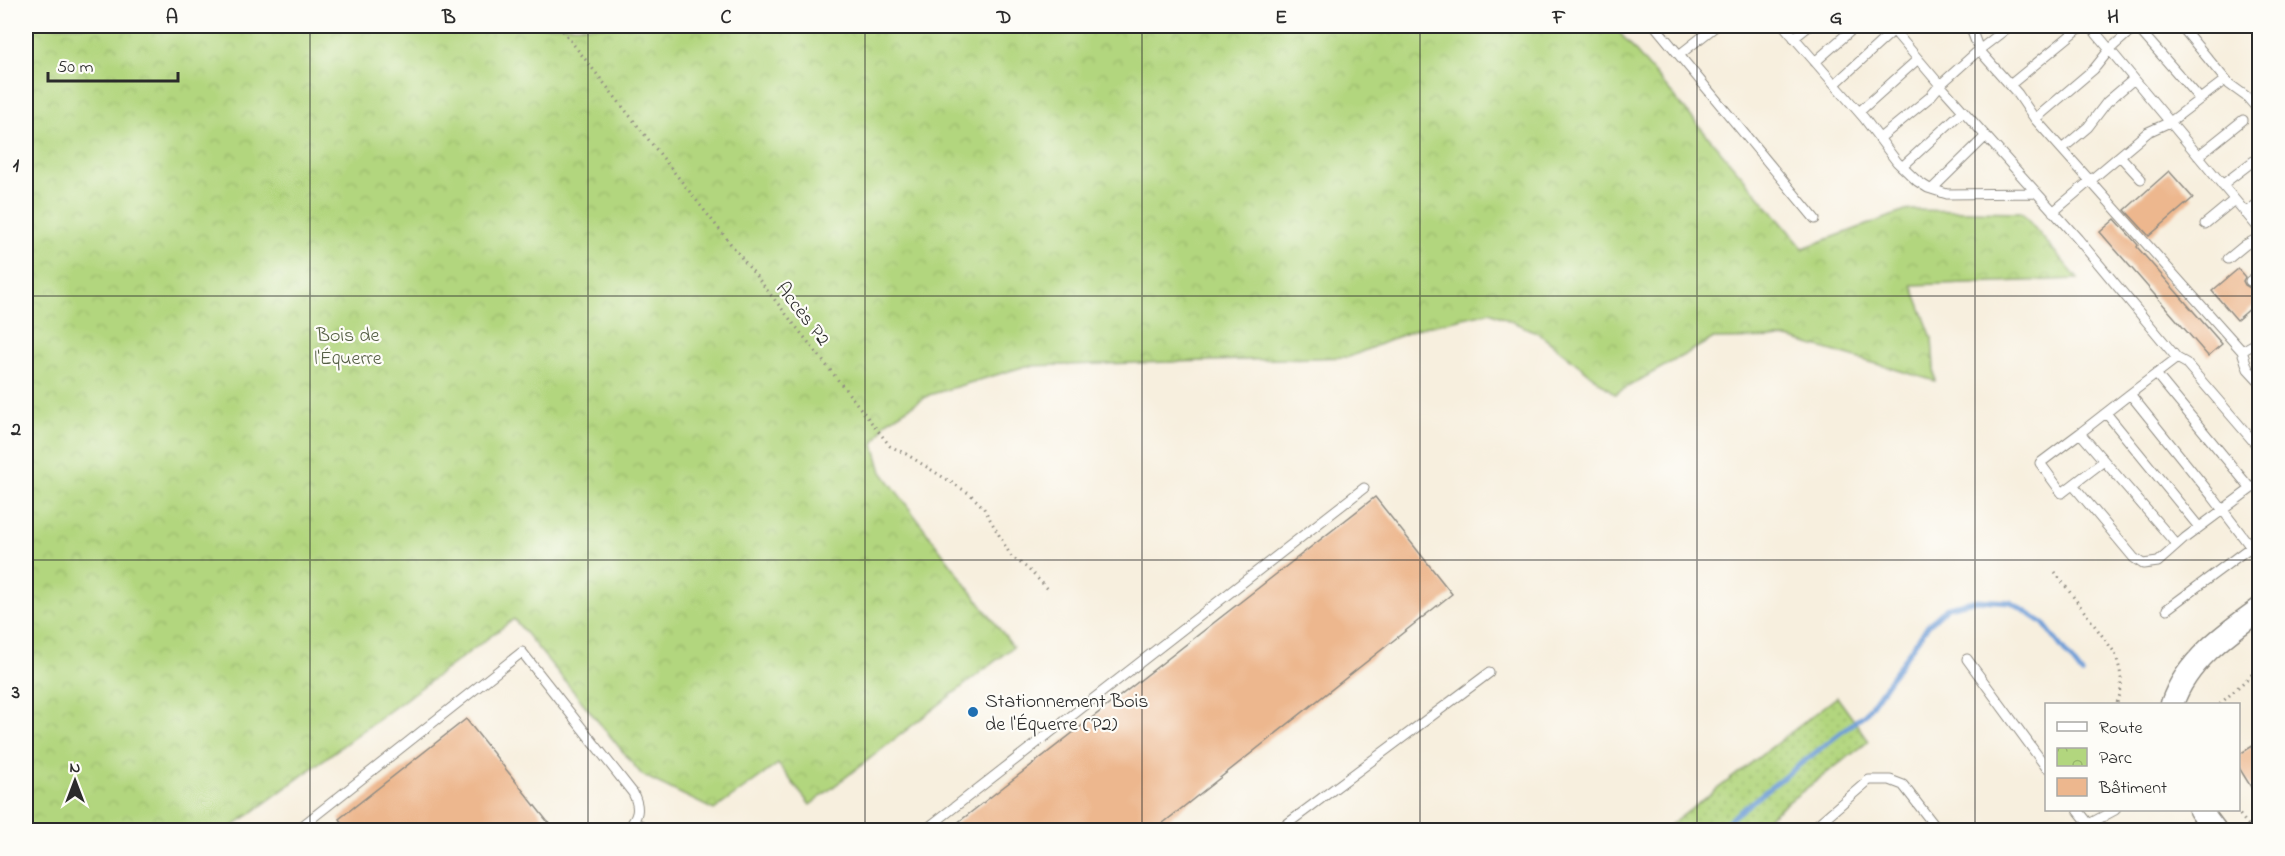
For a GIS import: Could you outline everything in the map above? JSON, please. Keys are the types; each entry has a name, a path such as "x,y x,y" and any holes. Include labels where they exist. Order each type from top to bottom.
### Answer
{"street":[{"path":"2173,703 2180,686 2195,665 2224,636 2259,609"},
{"path":"2201,811 2216,831"}],"lane":[{"path":"1655,26 1815,219"},
{"path":"1678,55 1716,26"},
{"path":"1784,26 1917,182 1947,194 2037,193"},
{"path":"1794,38 1809,26"},
{"path":"1815,62 1856,26"},
{"path":"1970,26 1979,50 2010,85 2035,119 2242,351 2248,369 2259,382"},
{"path":"1880,138 1930,97 1979,50 2010,26"},
{"path":"2010,85 2082,26"},
{"path":"2090,26 2259,230"},
{"path":"2035,119 2094,69 2110,49 2136,26 2199,99"},
{"path":"2181,26 2225,80 2247,97 2259,112"},
{"path":"1834,84 1892,28 2037,193 2177,358 2186,363 2259,449"},
{"path":"1859,112 1918,59"},
{"path":"2062,149 2088,128 2107,102 2134,79"},
{"path":"2053,212 2148,132 2170,122 2225,80"},
{"path":"1902,167 1963,111"},
{"path":"2198,156 2243,120"},
{"path":"1932,189 1986,136"},
{"path":"2120,156 2141,179"},
{"path":"2222,185 2259,156"},
{"path":"2205,224 2234,200"},
{"path":"2245,213 2259,202"},
{"path":"2228,259 2259,237"},
{"path":"2250,281 2259,274"},
{"path":"2242,351 2259,341"},
{"path":"2104,461 2062,493 2040,463 2177,358"},
{"path":"2156,374 2250,488"},
{"path":"2130,394 2259,559"},
{"path":"2106,413 2199,527"},
{"path":"2080,433 2177,545"},
{"path":"2073,485 2126,550 2143,564 2158,562 2199,527 2259,482"},
{"path":"925,831 1364,488"},
{"path":"2167,609 2259,540"},
{"path":"297,831 522,652 633,793 639,811 627,831"},
{"path":"1967,659 2045,766"},
{"path":"1279,831 1489,673"},
{"path":"1811,831 1869,780 1890,780 1903,785 1938,831"},
{"path":"2079,811 2088,824 2113,811"},
{"path":"634,822 650,831"}],"path":[{"name":"Accès P2","path":"559,26 890,446 970,494 983,507 1011,556 1049,590"},
{"path":"2055,572 2115,653 2121,669 2121,695 2117,703"},
{"path":"2222,703 2259,667"},
{"path":"2237,811 2252,831"}],"green space":[{"name":"Bois de l'Équerre","path":"26,26 1614,26 1803,248 1908,210 2021,212 2078,279 1912,285 1932,338 1935,381 1788,338 1712,339 1615,394 1538,333 1490,312 1419,328 1349,357 1026,366 929,395 886,422 874,444 882,472 1013,647 810,805 778,764 714,810 642,775 514,619 235,825 233,830 26,830"},
{"path":"1837,697 1869,741 1751,830 1664,830"}],"building":[{"path":"2169,171 2193,198 2149,236 2125,210"},
{"path":"2115,219 2222,344 2208,356 2100,232"},
{"path":"2238,269 2245,277 2243,281 2245,285 2250,288 2254,287 2259,293 2259,301 2237,320 2212,291"},
{"path":"1375,497 1452,594 1153,831 947,831"},
{"path":"466,719 555,831 347,831 339,819"},
{"path":"2259,742 2259,800 2240,769 2240,754"}],"waterway":[{"path":"1716,830 1866,713 1929,624 1948,607 1977,600 2011,602 2043,623 2082,674"}],"place":[{"name":"Stationnement Bois de l'Équerre (P2)","path":"973,712"}]}
